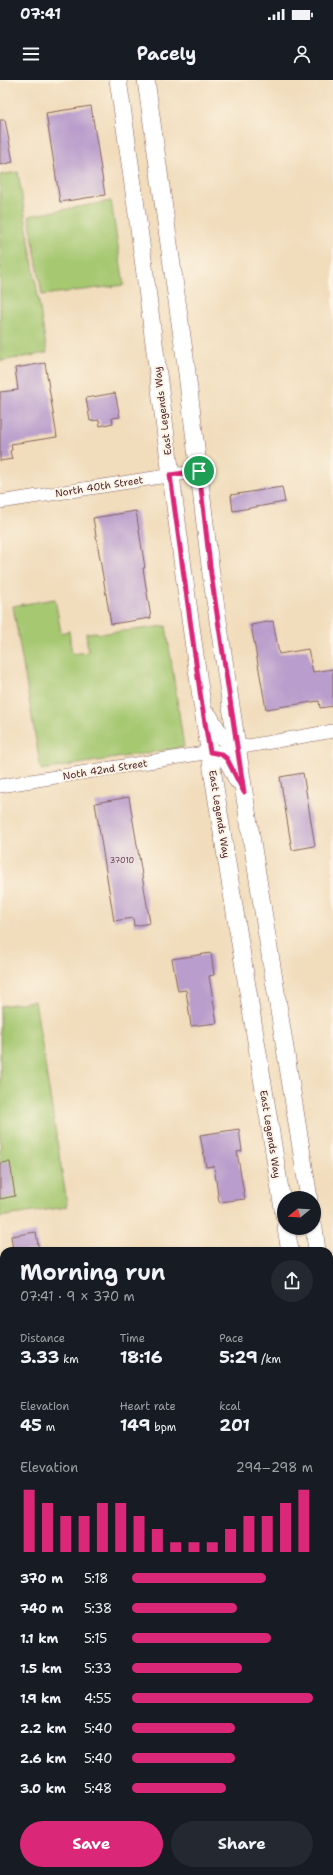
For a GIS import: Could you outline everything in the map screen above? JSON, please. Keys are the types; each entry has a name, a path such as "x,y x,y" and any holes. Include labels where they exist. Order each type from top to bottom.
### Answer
{"street":[{"name":"East Legends Way","path":"118,80 140,229 170,475 201,699 280,1191"},
{"path":"146,80 186,365 211,574 237,748 308,1191"},
{"name":"North 40th Street","path":"0,502 199,471"},
{"path":"201,699 218,734 226,742 237,748 333,731"},
{"path":"210,752 221,754 227,759 244,792"},
{"name":"Noth 42nd Street","path":"0,786 210,752"},
{"path":"287,1235 289,1247"},
{"path":"315,1235 316,1247"}],"green space":[{"path":"18,172 47,353 0,361 0,175"},
{"path":"111,201 124,285 42,295 29,216"},
{"path":"55,599 61,633 69,631 72,654 88,652 86,633 96,632 99,634 166,626 184,747 41,770 13,606"},
{"path":"35,1001 67,1204 66,1207 0,1217 0,1006"}],"building":[{"path":"91,106 105,195 60,202 46,113"},
{"path":"0,120 5,120 13,162 0,165"},
{"path":"45,363 57,437 11,444 12,450 10,451 12,459 0,461 0,392 18,390 15,368"},
{"path":"115,393 120,417 112,418 113,423 100,426 99,420 90,421 86,398"},
{"path":"282,487 285,502 233,511 231,495"},
{"path":"136,511 151,618 111,624 93,518"},
{"path":"273,621 279,654 308,649 313,672 333,669 333,706 320,708 319,701 266,709 251,625"},
{"path":"303,773 315,846 292,850 280,777"},
{"path":"129,797 150,923 134,926 133,918 114,921 95,803"},
{"path":"211,953 214,975 209,976 217,1023 191,1026 186,990 178,991 172,959"},
{"path":"239,1129 242,1151 237,1152 245,1199 219,1202 214,1166 206,1167 200,1135"},
{"path":"10,1162 15,1196 0,1199 0,1163"},
{"path":"36,1232 38,1247 12,1247 11,1236"}],"route":[{"path":"199,471 211,574 244,792 227,759 221,754 210,752 201,699 170,475 199,471"}]}
